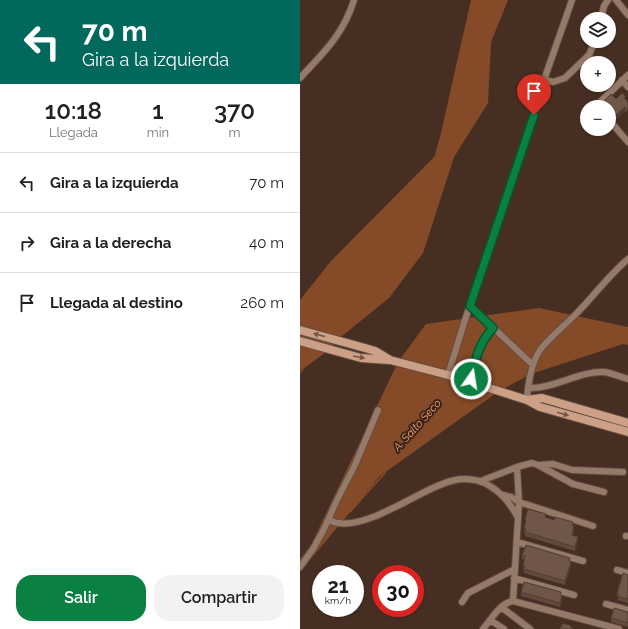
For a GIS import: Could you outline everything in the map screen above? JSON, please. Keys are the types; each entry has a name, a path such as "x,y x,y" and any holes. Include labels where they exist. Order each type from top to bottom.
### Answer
{"street":[{"path":"300,78 333,43 347,20 354,0"},
{"path":"448,375 521,156 544,80 572,0"},
{"path":"603,12 608,0"},
{"path":"616,0 628,15"},
{"path":"544,80 553,82 565,78 589,55 592,48"},
{"path":"602,100 628,75"},
{"path":"622,80 628,87"},
{"path":"616,128 628,142"},
{"path":"527,400 533,365 541,350 592,297 608,277 628,259"},
{"path":"470,306 533,365"},
{"path":"470,382 479,349 485,337 493,328"},
{"path":"300,330 375,351 394,361"},
{"path":"300,341 361,358 394,361 448,375 527,400 540,407 628,432"},
{"path":"528,388 538,389 596,372 606,372 628,379"},
{"path":"527,400 542,398 628,423"},
{"path":"300,567 314,549 355,465 378,410"},
{"path":"606,426 608,417"},
{"path":"481,481 532,463 573,484 604,492"},
{"path":"538,465 553,464 572,470 623,472"},
{"path":"513,601 519,502 518,467"},
{"path":"328,520 344,524 358,522 399,506 447,481 464,479 481,481 496,490 513,508 518,518"},
{"path":"502,495 593,526"},
{"path":"517,542 584,561"},
{"path":"462,602 468,593 515,569"},
{"path":"617,570 628,573"},
{"path":"514,578 574,594"},
{"path":"482,629 501,607 507,602 513,601 619,629"},
{"path":"606,604 628,610"},
{"path":"501,607 530,629"},
{"path":"490,620 504,629"}],"water":[{"path":"471,0 508,0 491,42 488,103 454,157 423,253 389,298 337,340 329,350 300,371 300,300 331,261 436,155"},
{"path":"539,308 628,327 628,345 623,344 531,374 499,391 380,476 300,572 300,559 311,545 398,362 426,324"}],"building":[{"path":"622,93 628,102 628,109 627,110 625,107 616,115 616,100 605,100 611,94 616,99"},
{"path":"528,509 546,514 545,517 554,520 555,517 573,522 572,525 574,526 572,535 578,537 575,547 525,532 525,519"},
{"path":"526,545 570,558 569,561 571,562 565,581 524,569 525,566 523,566 525,556 522,555"},
{"path":"623,573 628,575 628,599 618,597 619,594 617,593"},
{"path":"524,582 561,592 560,595 562,596 560,603 521,592"},
{"path":"614,608 628,612 628,623 611,618"},
{"path":"564,623 567,625 568,624 573,629 560,628"}],"waterway":[{"path":"435,158 440,139"},
{"path":"300,373 303,369"},
{"name":"A. Salto Seco","path":"350,512 385,473"}],"route":[{"path":"471,379 481,344 493,328 470,306 534,115"}]}
